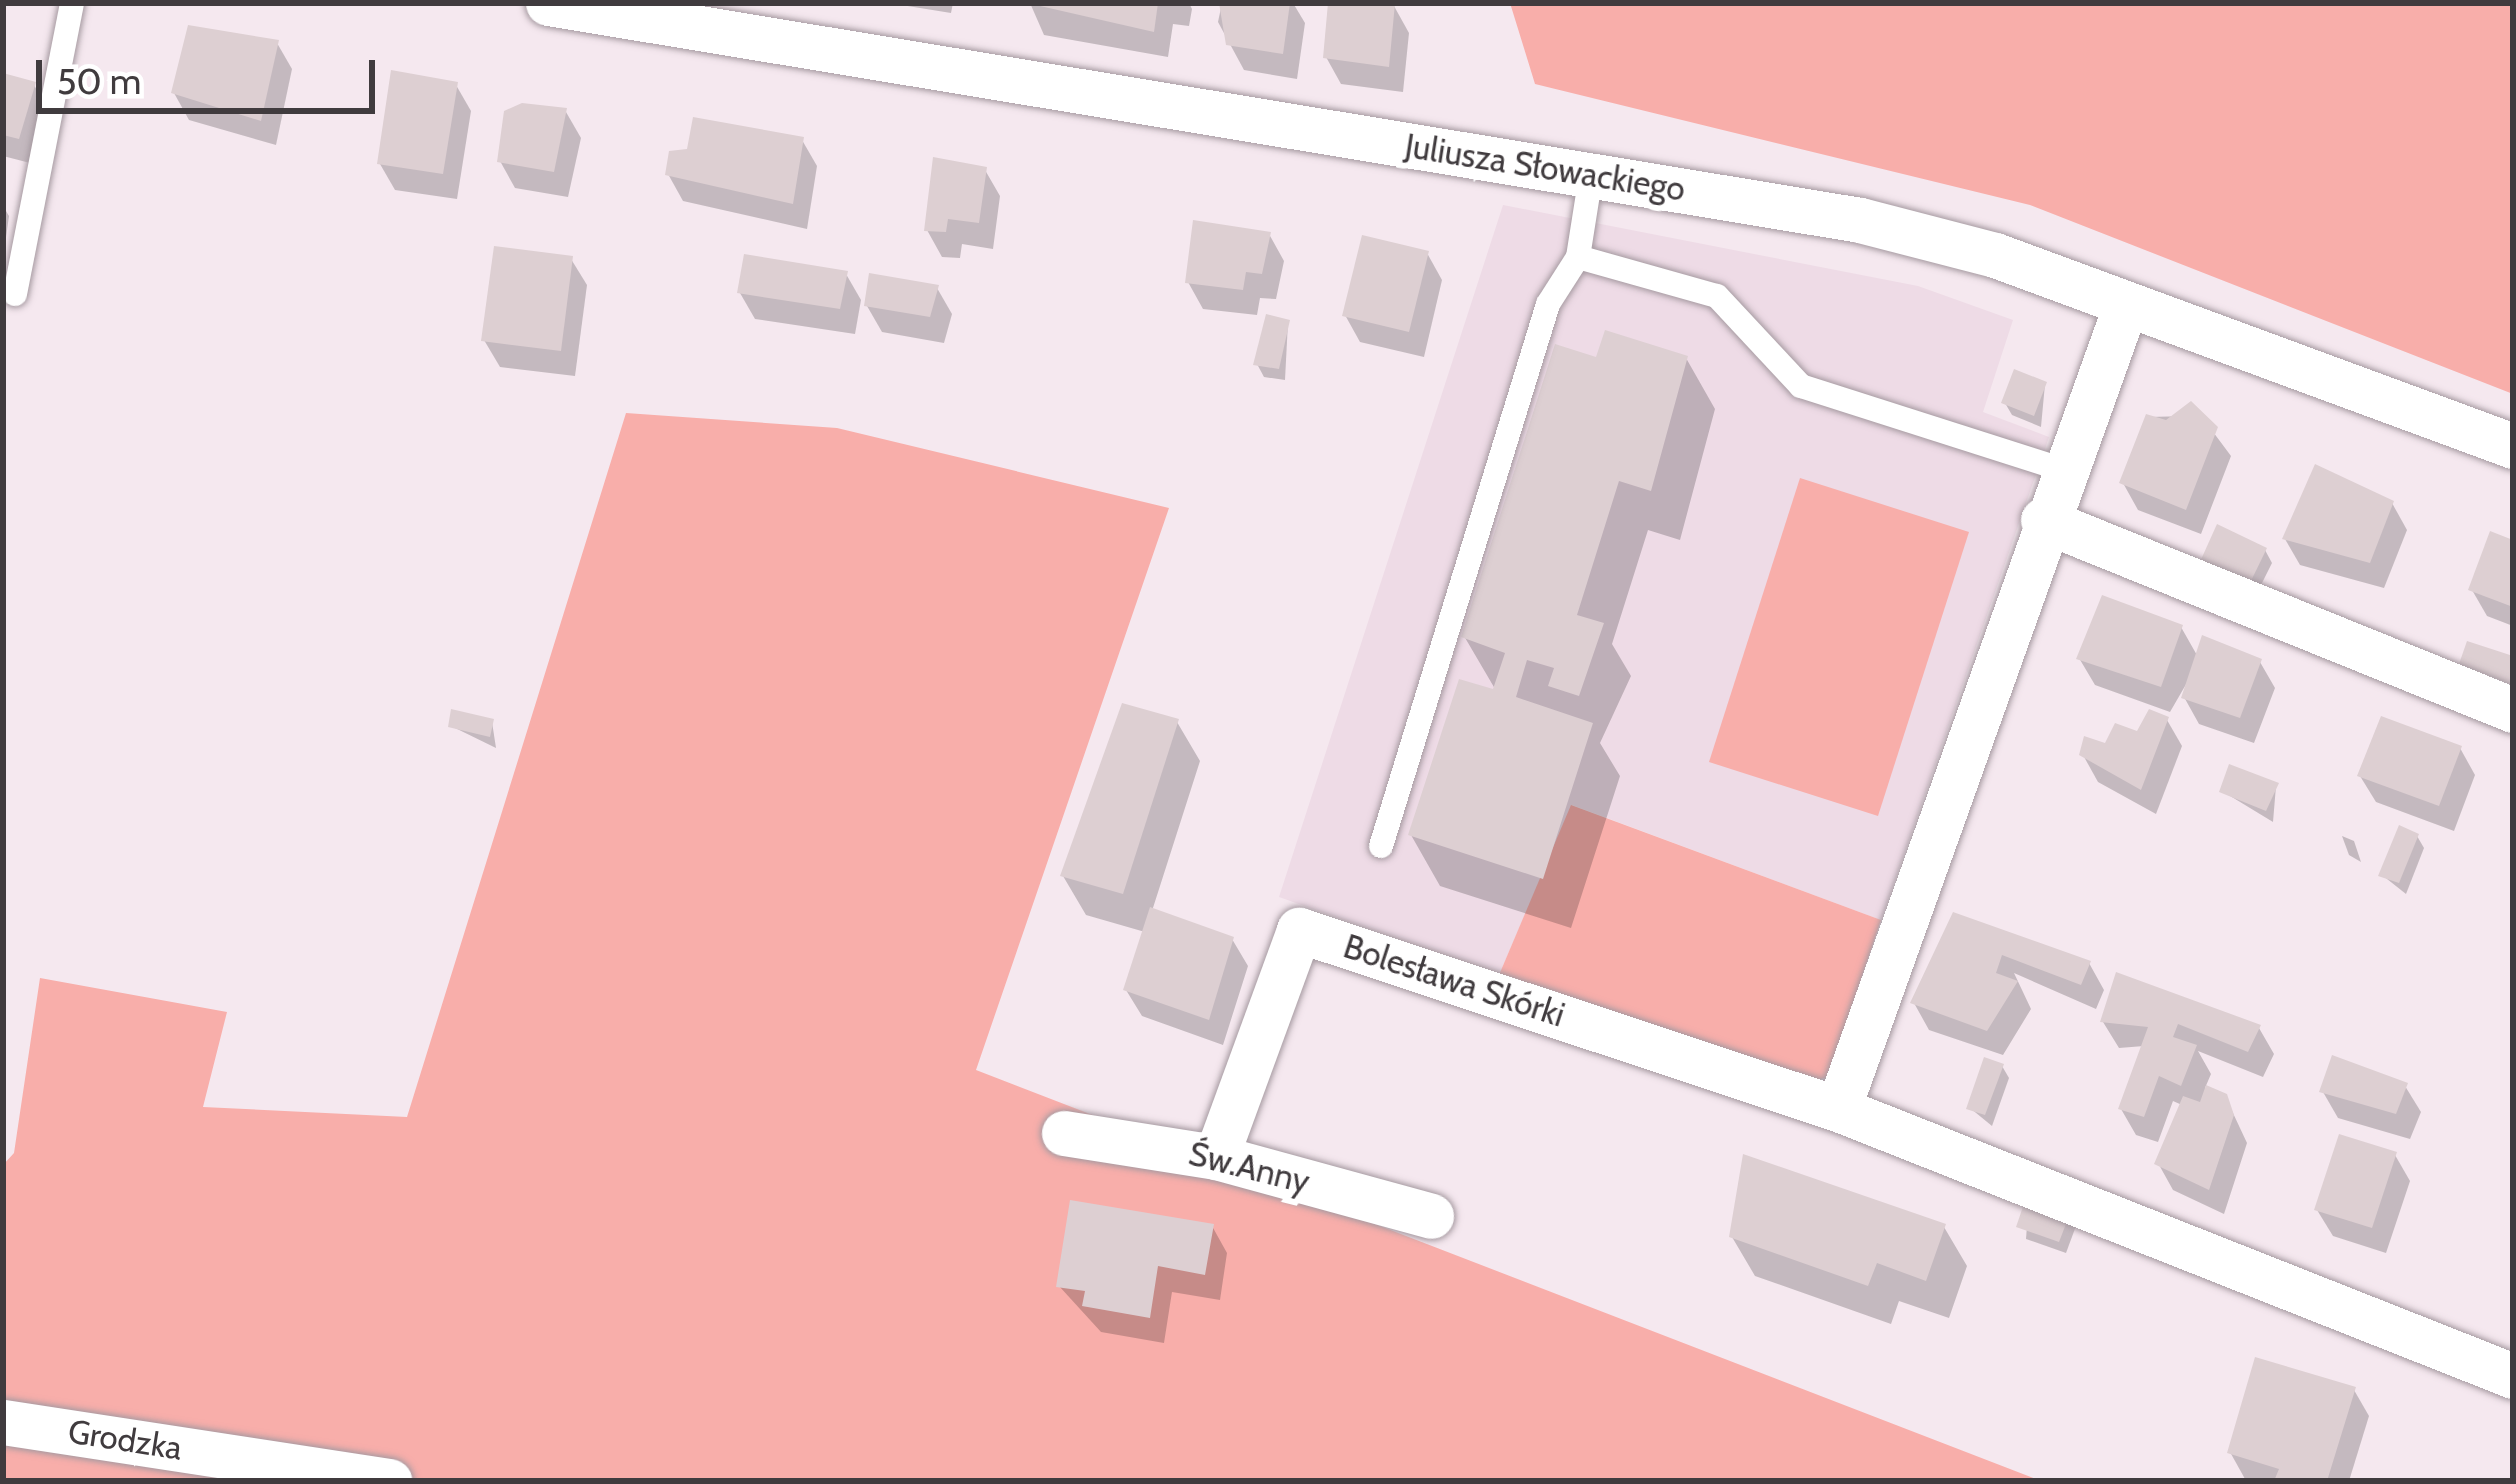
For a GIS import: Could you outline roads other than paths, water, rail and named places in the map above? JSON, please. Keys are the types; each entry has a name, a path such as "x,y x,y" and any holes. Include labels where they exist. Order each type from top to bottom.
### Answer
{"street":[{"name":"Juliusza Słowackiego","path":"548,3 1860,220 2126,304 2513,446"},
{"path":"1838,1109 2044,520 2126,304"},
{"path":"2044,520 2513,710"},
{"name":"Bolesława Skórki","path":"1216,1157 1300,930 1838,1109 2513,1376"},
{"name":"Św.Anny","path":"1064,1133 1216,1157 1431,1216"},
{"name":"Grodzka","path":"3,1422 390,1481"}],"lane":[{"path":"15,294 72,3"},
{"path":"1381,846 1548,304 1578,257 1591,176"},
{"path":"1578,257 1717,296 1801,386 2064,470"}]}
